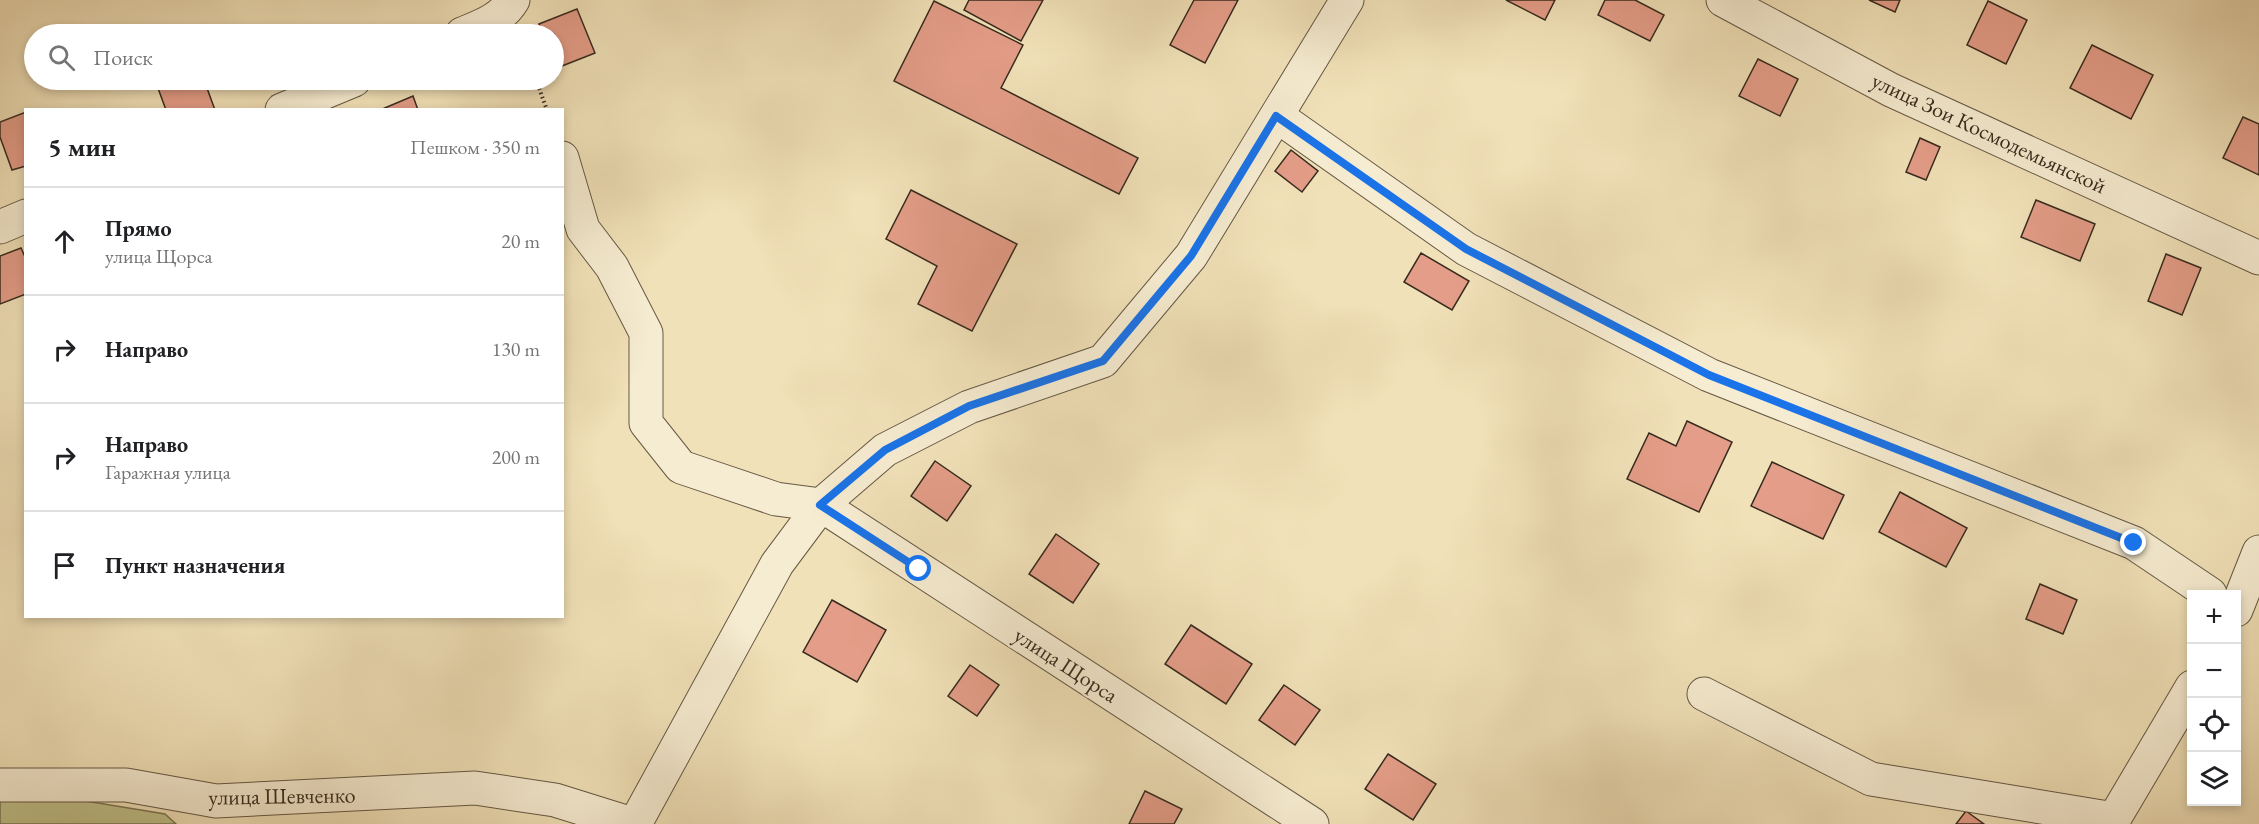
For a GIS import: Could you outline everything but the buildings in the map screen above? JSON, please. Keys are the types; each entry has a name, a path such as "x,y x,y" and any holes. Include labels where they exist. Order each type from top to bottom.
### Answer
{"street":[{"path":"488,24 508,9 513,0"},
{"path":"633,824 777,564 820,505 885,450 969,406 1103,361 1191,256 1347,0"},
{"name":"улица Зои Космодемьянской","path":"1723,0 1890,90 2259,258"},
{"path":"287,108 330,90"},
{"path":"1276,116 1466,249 1709,375 2134,543 2204,590"},
{"path":"564,165 583,229 612,267 646,333 646,423 681,467 776,499 820,505"},
{"path":"0,227 24,217"},
{"name":"улица Щорса","path":"820,505 1312,824"},
{"path":"2241,598 2259,552"},
{"path":"2241,614 2259,627"},
{"path":"1704,694 1871,779 2114,819 2187,695"},
{"name":"улица Шевченко","path":"0,785 126,785 216,801 475,788 555,800 633,824"}],"path":[{"path":"540,90 547,108"}],"green space":[{"path":"0,787 165,814 176,824 0,824"}],"route":[{"path":"919,569 820,505 885,450 969,406 1103,361 1191,256 1276,116 1466,249 1709,375 2134,543"}]}
